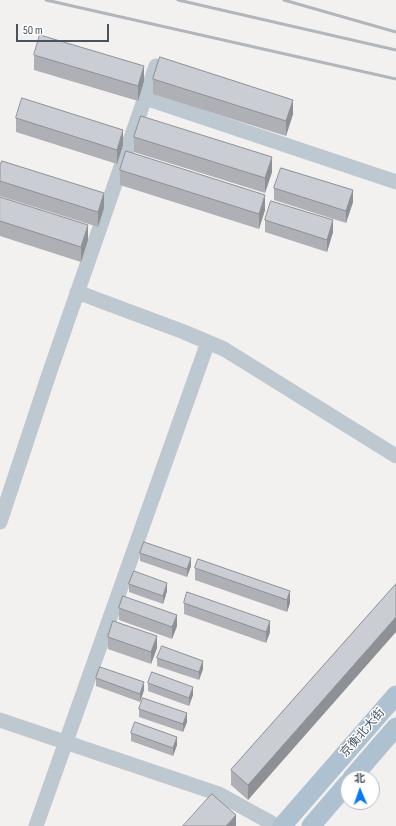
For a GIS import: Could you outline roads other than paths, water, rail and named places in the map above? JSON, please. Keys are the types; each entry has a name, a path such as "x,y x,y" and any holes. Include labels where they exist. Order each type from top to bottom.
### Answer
{"main road":[{"name":"京衡北大街","path":"282,826 396,695"},
{"name":"京衡北大街","path":"359,770 396,727"},
{"path":"311,826 340,792"}],"street":[{"path":"0,522 46,381 156,66"},
{"path":"145,98 396,182"},
{"path":"78,292 184,332 224,349 396,456"},
{"path":"36,826 208,342"},
{"path":"0,720 219,794 278,826"}],"railway":[{"path":"46,0 396,79"},
{"path":"178,0 396,50"},
{"path":"284,0 396,32"}]}
